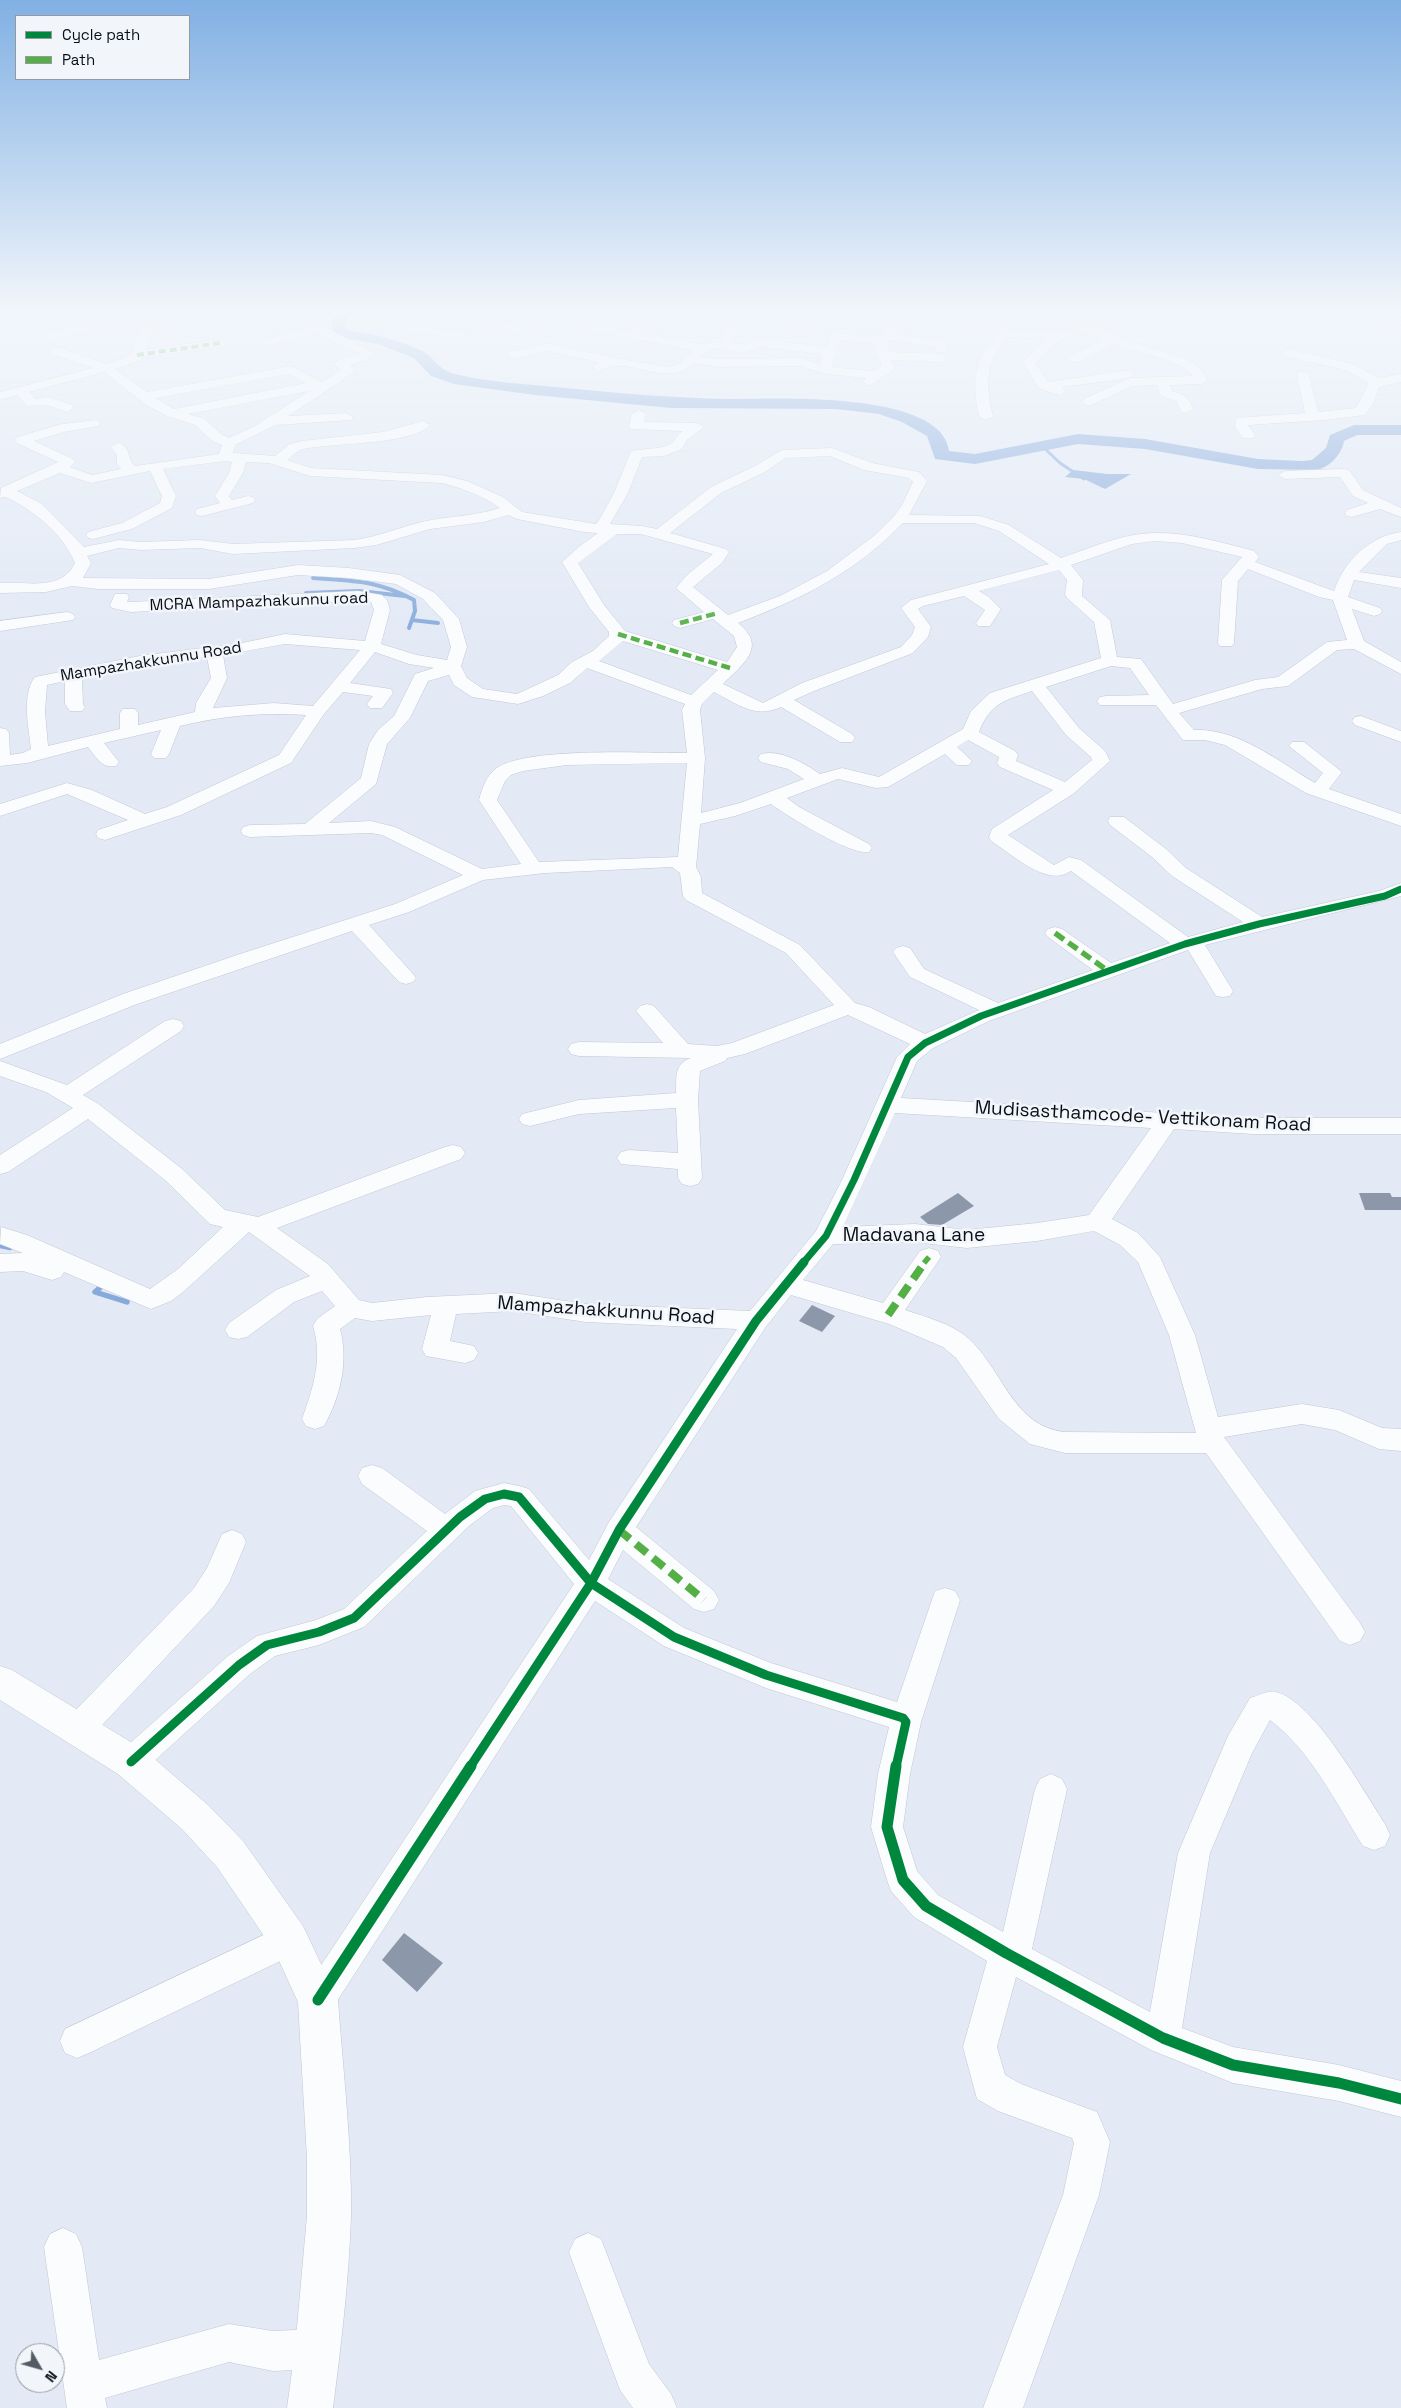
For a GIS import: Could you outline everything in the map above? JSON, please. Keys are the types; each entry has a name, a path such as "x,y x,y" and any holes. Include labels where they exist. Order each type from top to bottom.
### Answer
{"main road":[{"path":"0,1680 131,1762 195,1817 230,1854 288,1939 318,2000 328,2158 329,2216 318,2350 309,2407"}],"street":[{"path":"48,425 57,430"},
{"path":"3,492 57,469 68,462 22,440 81,425"},
{"path":"204,425 240,462 232,482 225,488 222,496 229,505"},
{"path":"231,453 265,425"},
{"path":"636,425 697,426 681,438 677,446 664,452 652,450 636,454 625,487 607,529 570,562 597,607 618,634 730,668"},
{"path":"1242,425 1248,435"},
{"path":"277,461 295,447 302,445 396,433 423,426"},
{"path":"118,446 124,455 124,464 132,471"},
{"path":"660,534 716,490 760,469 778,456 791,452 832,452 869,467 917,477 920,481 909,505 899,518 880,538 832,574 786,599 723,617 680,624"},
{"path":"57,469 66,469 91,479 231,453 277,461 310,472 453,481 498,500 517,515 607,529 642,530 721,552 722,555 691,578 684,588 723,617 742,634 745,647 743,653 730,668 694,702 691,710 696,758 687,866 693,896 793,949 850,1008 925,1043"},
{"path":"69,539 128,526 167,505 169,496 155,466"},
{"path":"1286,475 1344,473 1358,493 1401,514"},
{"path":"3,492 37,507 69,539 79,553 82,563 71,581"},
{"path":"202,512 248,500"},
{"path":"1352,513 1382,504"},
{"path":"79,553 119,544 141,546 200,544 242,549 296,545 360,544 428,525 475,520 509,510"},
{"path":"899,518 975,519 1004,528 1062,565 1075,580 1073,594 1075,598 1102,620 1110,661"},
{"path":"712,685 757,707 767,707 808,687 907,650 920,637 923,626 909,608 918,603 1062,565 1064,560 1130,540 1155,530 1182,539 1249,554 1252,557 1244,563 1230,580 1230,606 1226,643"},
{"path":"1358,644 1341,599 1349,575 1383,540 1401,536"},
{"path":"360,544 386,574 429,596 451,619 459,647 454,668 460,681 478,693 518,699 551,686 564,679 578,666 587,662 609,646 618,634"},
{"path":"1244,563 1374,611"},
{"path":"0,571 3,583 0,588 41,587 71,581 98,584 210,584 298,570 349,573 400,580"},
{"path":"1349,575 1401,583"},
{"path":"11,604 21,588"},
{"path":"762,590 786,599"},
{"path":"965,590 983,600 993,609 984,623"},
{"name":"MCRA Mampazhakunnu road","path":"105,834 174,811 213,791 285,759 318,711 372,646 382,610 381,603 376,598 358,596 123,607 118,605 121,597"},
{"path":"0,626 67,617"},
{"name":"Mampazhakkunnu Road","path":"35,754 41,747 36,712 38,683 72,673 138,670 214,651 285,639 372,646 415,660 454,668"},
{"path":"1106,700 1165,705 1261,684 1282,682 1333,645 1358,644 1401,669"},
{"path":"203,716 205,703 219,678 214,651"},
{"path":"691,820 718,816 774,798 817,780 843,773 874,784 882,783 968,733 972,730 977,715 992,700 1004,693 1110,661 1132,663 1138,666 1189,736 1208,735 1216,739 1229,740 1318,791 1401,820"},
{"path":"587,662 694,702"},
{"path":"872,664 885,676"},
{"path":"310,829 370,780 378,744 384,734 400,718 420,678 440,670 454,668"},
{"path":"72,673 74,704 76,707"},
{"path":"1036,684 1058,715 1083,744 1101,757 1101,761 1067,790 999,833 998,837 1051,871 1059,870 1069,863 1074,864 1189,943 1223,991"},
{"path":"339,686 385,693 376,704"},
{"path":"781,700 846,738"},
{"path":"0,733 0,761 27,758 35,754 203,716 274,708 318,711"},
{"path":"129,713 129,733"},
{"path":"1361,721 1401,737"},
{"path":"160,754 172,724"},
{"path":"968,733 1009,755 1006,763 1067,790"},
{"path":"93,742 110,762"},
{"path":"946,746 962,761"},
{"path":"1298,746 1333,772 1318,791"},
{"path":"534,869 488,800 492,784 506,771 536,762 696,758"},
{"path":"768,758 794,765 817,780"},
{"path":"0,810 67,788 86,794 144,821"},
{"path":"774,798 792,811 862,848"},
{"path":"1117,821 1179,872 1259,924"},
{"path":"250,831 371,827 381,829 479,875"},
{"path":"0,1052 130,999 244,958 402,908 479,875 534,869 663,861 679,862 687,866"},
{"path":"318,2000 591,1583 619,1530 756,1320 826,1236 854,1180 904,1063 925,1043 997,1010 1108,971 1189,943 1259,924 1385,896 1401,889"},
{"path":"356,923 406,978"},
{"path":"1055,933 1108,971"},
{"path":"903,952 918,973 997,1010"},
{"path":"629,1158 689,1170 688,1067 780,1034 830,1013 850,1008"},
{"path":"647,1011 682,1051"},
{"path":"67,1095 173,1026"},
{"path":"579,1048 717,1053 732,1050"},
{"path":"0,1068 54,1087 89,1108 173,1174 218,1218 251,1223 319,1270 352,1308 326,1326 329,1336 331,1362 329,1382 315,1420"},
{"path":"530,1119 579,1107 688,1100"},
{"name":"Mudisasthamcode- Vettikonam Road","path":"886,1105 1253,1126 1401,1126"},
{"path":"2,1162 89,1108"},
{"path":"1168,1121 1097,1222 1129,1239 1148,1257 1182,1335 1210,1436 1350,1632"},
{"path":"1,1236 18,1241 151,1300 163,1295 176,1285 251,1223 454,1153"},
{"name":"Madavana Lane","path":"826,1236 915,1233 967,1239 1037,1232 1097,1222"},
{"path":"888,1315 929,1257"},
{"path":"0,1263 24,1262 64,1274"},
{"path":"238,1330 285,1296 327,1280"},
{"path":"787,1285 888,1315 953,1340 968,1353 981,1376 1001,1402 1026,1429 1041,1438 1066,1442 1160,1445 1210,1436 1302,1414 1339,1420 1379,1438 1401,1440"},
{"name":"Mampazhakkunnu Road","path":"352,1308 372,1312 446,1305 513,1302 586,1313 756,1320"},
{"path":"446,1305 435,1349 465,1353"},
{"path":"372,1476 446,1530"},
{"path":"131,1762 240,1664 267,1645 319,1632 354,1618 446,1530 485,1499 504,1494 519,1497 591,1583 674,1637 766,1675 904,1718 906,1722"},
{"path":"619,1530 704,1600"},
{"path":"78,1730 175,1625 204,1597 219,1574 232,1542"},
{"path":"945,1600 906,1722 894,1774 887,1827 903,1880 926,1906 1010,1955 1163,2038 1233,2066 1338,2083 1401,2099"},
{"path":"1163,2038 1194,1853 1239,1746 1261,1708 1274,1705 1289,1714 1311,1740 1374,1835"},
{"path":"1003,2408 1081,2195 1092,2142 1084,2125 1011,2098 990,2086 980,2047 1010,1955 1051,1789"},
{"path":"78,2041 288,1939"},
{"path":"63,2247 85,2396 229,2343 273,2351 318,2350"},
{"path":"588,2252 634,2376 657,2408"}],"water":[{"path":"1073,470 1108,474 1131,474 1105,489 1084,479 1065,477"}],"building":[{"path":"958,1193 974,1206 942,1225 928,1224 920,1217"},
{"path":"1359,1193 1390,1193 1392,1197 1401,1197 1401,1210 1365,1210"},
{"path":"812,1305 835,1316 822,1332 799,1321"},
{"path":"404,1933 443,1963 417,1992 382,1960"}],"waterway":[{"path":"919,425 933,433 940,445 941,455 975,459 1078,439 1145,444 1258,464 1302,466 1317,465 1334,450 1336,438 1354,430 1401,430"},
{"path":"1042,446 1060,463 1084,479"},
{"path":"313,578 377,585 401,593 414,600 415,611 409,628"},
{"path":"306,593 359,591 405,596"},
{"path":"412,620 438,623"},
{"path":"0,1246 10,1248"},
{"path":"99,1285 102,1286 95,1292 127,1302"}],"marked path":[{"path":"680,623 718,613"},
{"path":"618,634 730,668"},
{"path":"1055,933 1108,971"},
{"path":"888,1315 929,1257"},
{"path":"619,1530 704,1600"}],"cycle path":[{"path":"318,2000 591,1583 619,1530 756,1321 826,1236 854,1180 908,1057 925,1043 981,1016 1185,944 1259,924 1385,896 1401,889"},
{"path":"131,1762 239,1665 267,1645 319,1632 354,1618 460,1517 485,1499 504,1494 519,1497 591,1583 674,1637 766,1675 903,1718 906,1722 894,1774 887,1827 903,1880 926,1906 1006,1953 1163,2038 1233,2065 1339,2083 1401,2099"}]}
